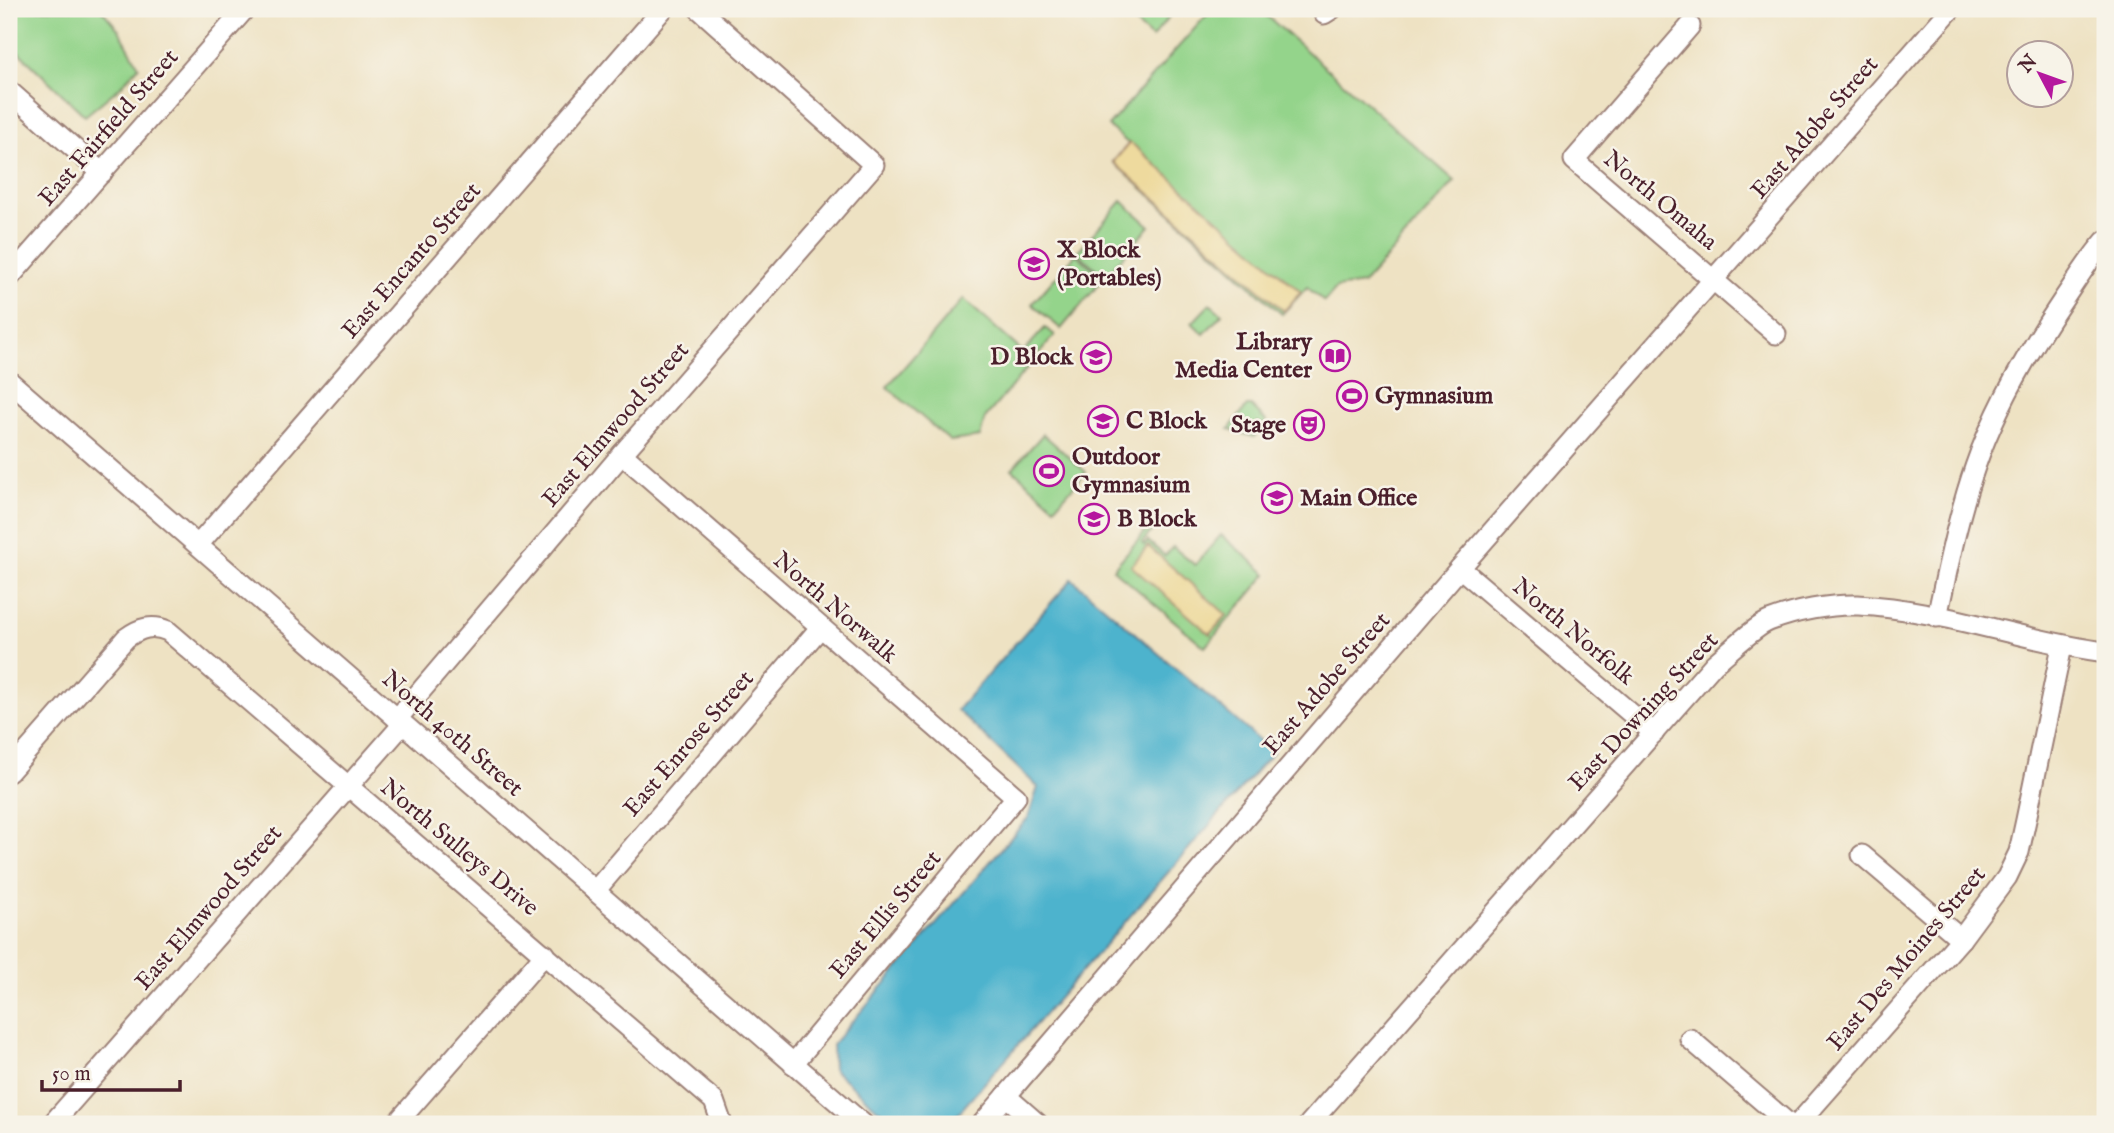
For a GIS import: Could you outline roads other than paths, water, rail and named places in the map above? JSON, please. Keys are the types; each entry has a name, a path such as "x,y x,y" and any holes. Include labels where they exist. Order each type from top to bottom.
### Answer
{"street":[{"name":"East Fairfield Street","path":"9,278 245,9"},
{"name":"East Encanto Street","path":"198,545 663,9"},
{"name":"East Elmwood Street","path":"52,1124 348,786 622,454 874,165 699,9"},
{"name":"East Adobe Street","path":"982,1124 1460,568 1951,9"},
{"name":"North Omaha","path":"1690,26 1574,160 1715,280"},
{"path":"9,91 102,173"},
{"path":"1937,617 1975,467 1992,424 2009,388 2049,321 2093,254 2105,241"},
{"path":"1715,280 1776,334"},
{"name":"North 40th Street","path":"9,381 863,1124"},
{"name":"North Norwalk","path":"622,454 1016,797"},
{"name":"North Norfolk","path":"1460,568 1654,733"},
{"name":"East Downing Street","path":"1309,1124 1714,664 1767,622 1815,609 1856,605 1937,617 2062,646 2105,652"},
{"name":"North Sulleys Drive","path":"9,772 126,638 140,629 152,626 175,635 714,1101 722,1122"},
{"name":"East Enrose Street","path":"595,891 820,628"},
{"name":"East Des Moines Street","path":"1798,1124 1961,939 2007,877 2019,852 2062,646"},
{"name":"East Ellis Street","path":"793,1063 1016,797"},
{"path":"1862,855 1961,939"},
{"path":"396,1124 545,954"},
{"path":"1690,1039 1789,1124"},
{"path":"1006,1096 1038,1124"}],"water":[{"path":"1072,579 1273,752 949,1124 894,1124 833,1069 832,1045 1028,818 1038,787 957,710"}],"place":[{"name":"X Block (Portables)","path":"1034,264"},
{"name":"Library Media Center","path":"1335,356"},
{"name":"D Block","path":"1096,357"},
{"name":"Gymnasium","path":"1352,396"},
{"name":"C Block","path":"1103,421"},
{"name":"Stage","path":"1309,425"},
{"name":"Outdoor Gymnasium","path":"1049,471"},
{"name":"Main Office","path":"1277,498"},
{"name":"B Block","path":"1094,519"}]}
